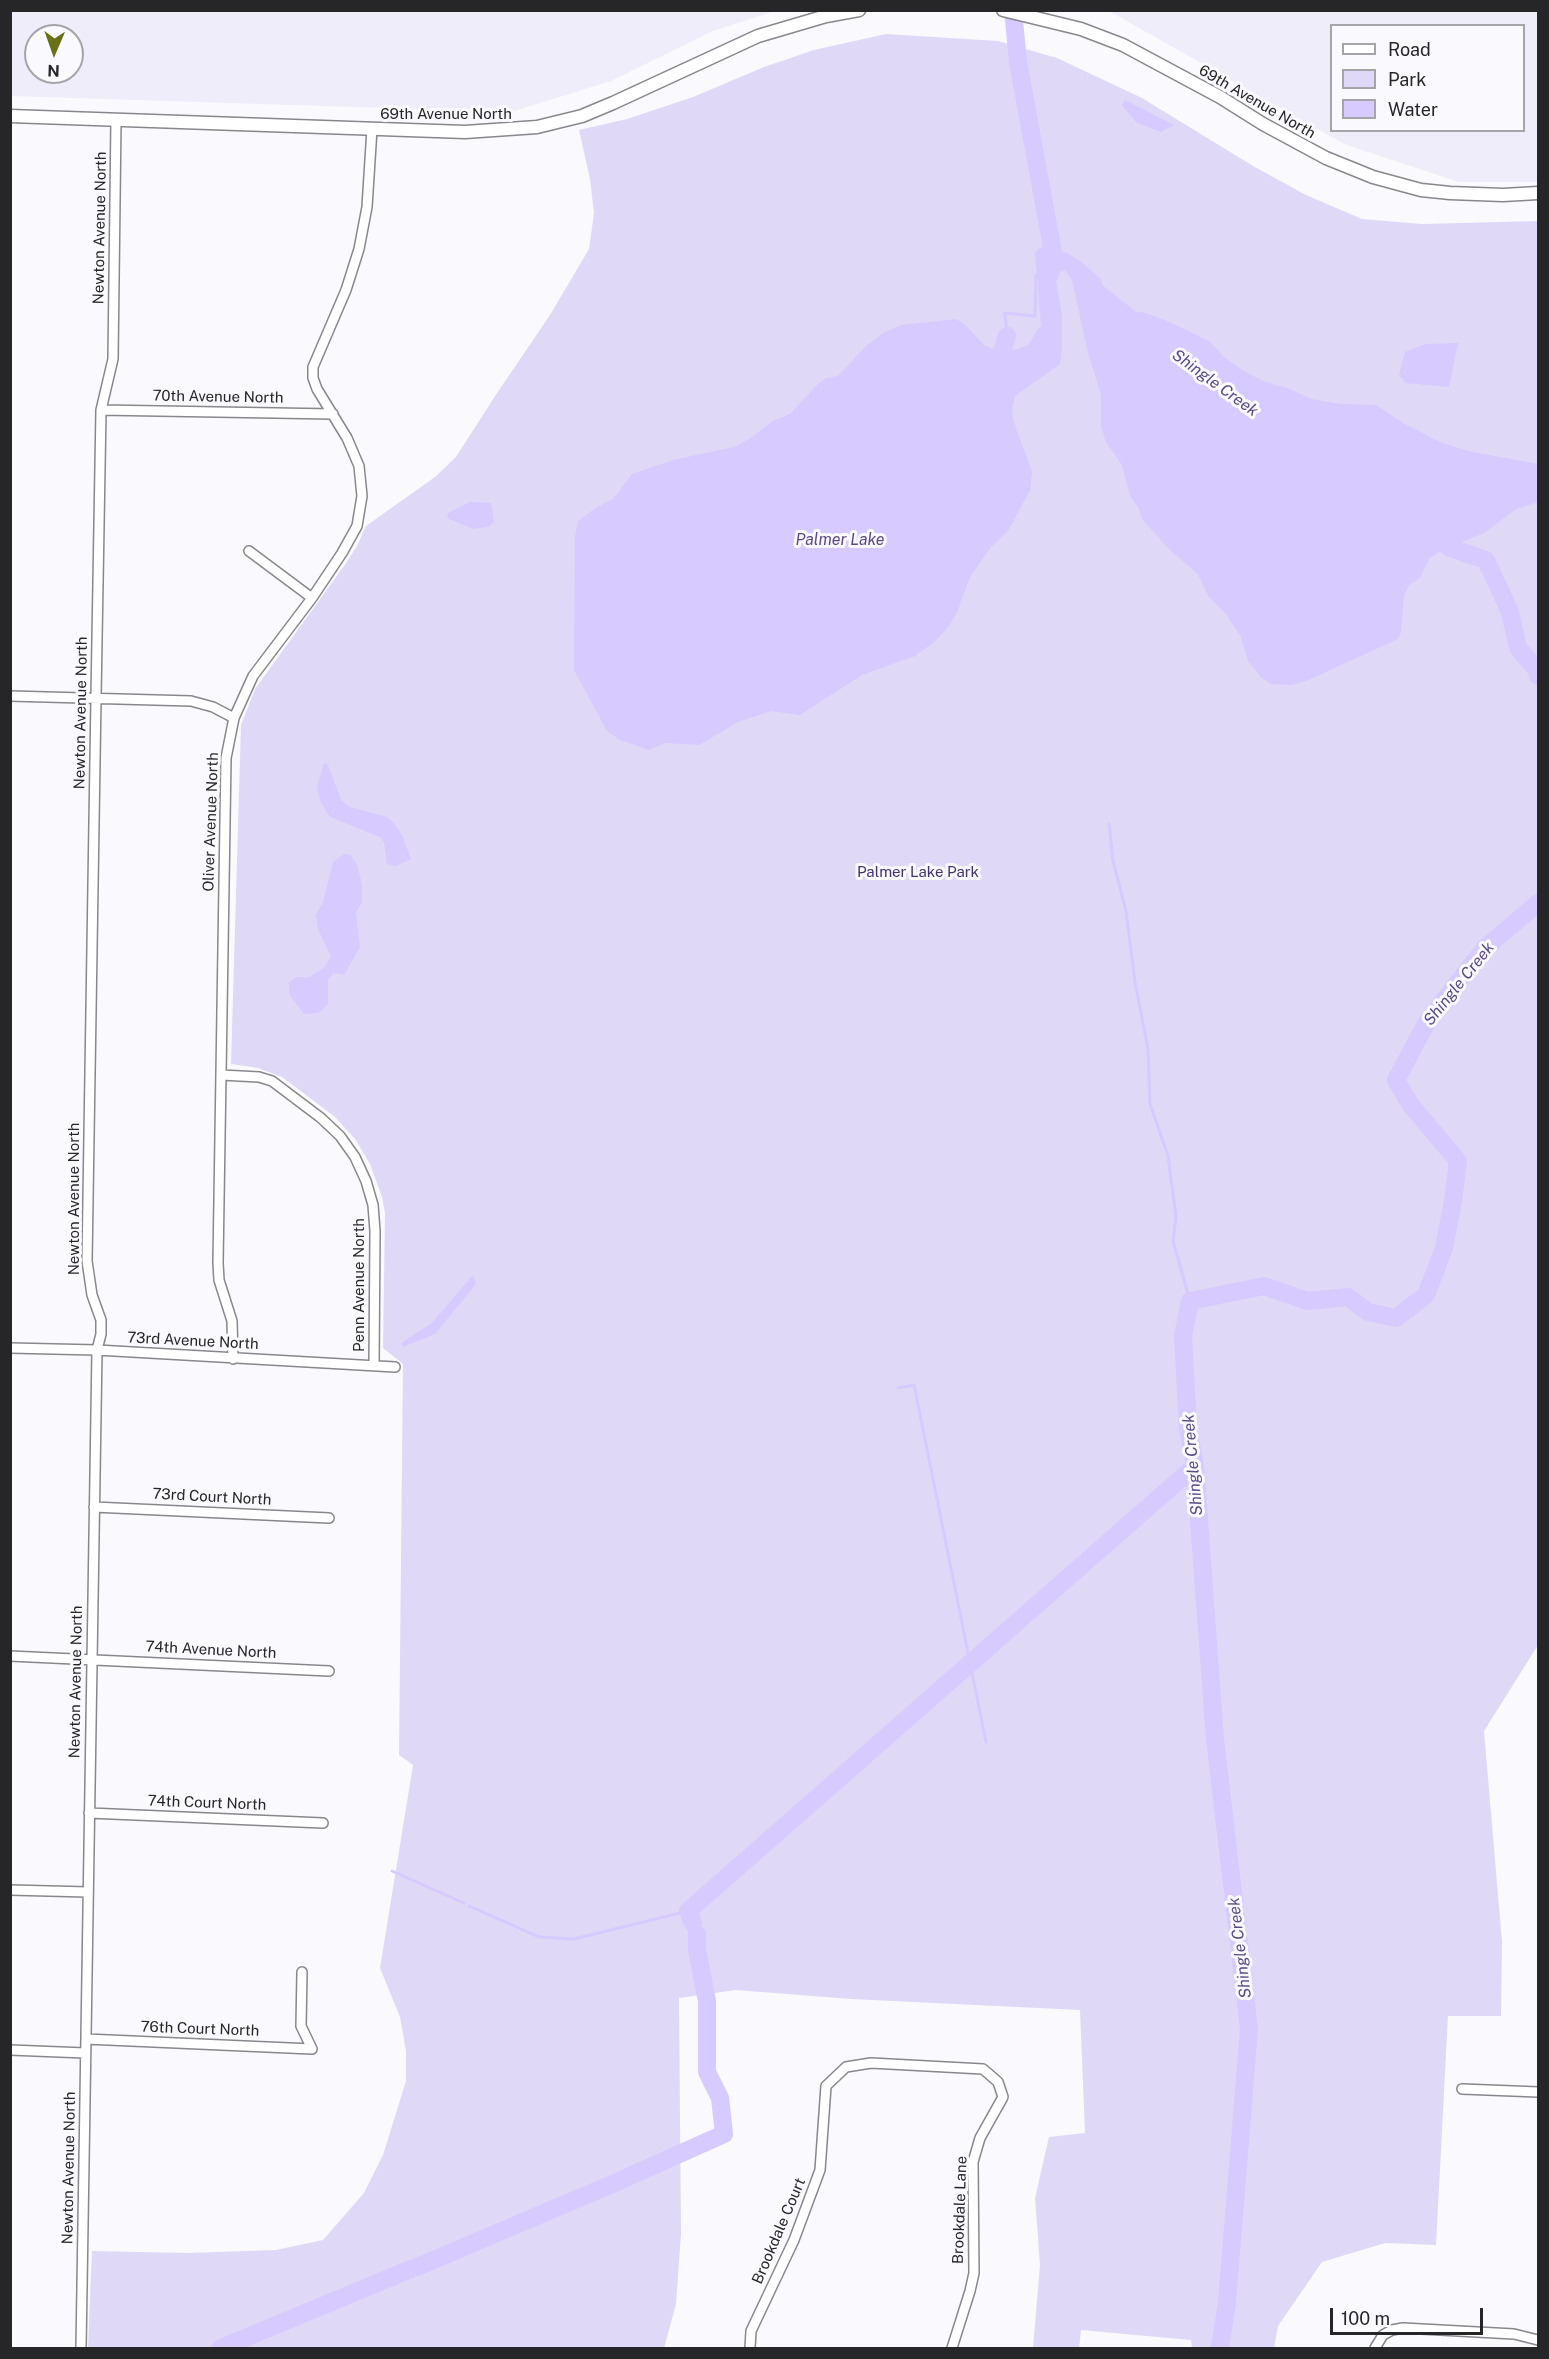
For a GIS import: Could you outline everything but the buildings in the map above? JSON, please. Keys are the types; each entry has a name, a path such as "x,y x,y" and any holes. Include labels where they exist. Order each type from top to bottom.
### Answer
{"street":[{"name":"69th Avenue North","path":"10,116 494,132 558,123 613,103 758,36 826,16 859,10"},
{"name":"69th Avenue North","path":"1003,10 1081,28 1123,45 1190,80 1263,124 1326,158 1365,175 1402,186 1450,193 1503,195 1539,193"},
{"name":"Newton Avenue North","path":"81,2349 97,1350 101,1334 101,1320 88,1278 87,1261 101,410 113,359 116,120"},
{"name":"Oliver Avenue North","path":"233,1359 232,1321 219,1280 226,758 234,718 253,676 312,598 357,526 362,481 354,451 318,389 313,378 313,367 346,290 359,249 367,207 372,129"},
{"name":"70th Avenue North","path":"101,410 333,414"},
{"path":"249,551 312,598"},
{"path":"10,696 191,701 213,707 234,718"},
{"name":"Penn Avenue North","path":"221,1074 251,1076 272,1081 321,1118 340,1136 355,1157 366,1180 373,1205 375,1231 374,1365"},
{"name":"73rd Avenue North","path":"10,1348 97,1350 395,1367"},
{"name":"73rd Court North","path":"94,1507 329,1518"},
{"name":"74th Avenue North","path":"10,1656 329,1671"},
{"name":"74th Court North","path":"89,1813 323,1823"},
{"path":"10,1890 88,1892"},
{"name":"76th Court North","path":"86,2039 312,2049 301,2026 302,1972"},
{"path":"10,2050 85,2053"},
{"name":"Brookdale Lane","path":"826,2086 846,2067 871,2063 983,2069 998,2082 1003,2097 980,2138 973,2162 974,2273 952,2349"},
{"name":"Brookdale Court","path":"750,2349 751,2331 794,2240 820,2170 826,2086"},
{"path":"1462,2089 1539,2092"},
{"path":"1375,2349 1383,2335 1403,2328 1514,2334 1539,2340"}],"shaded area":[{"path":"11,10 775,10 713,31 611,81 511,112 11,96"},
{"path":"1109,11 1538,11 1538,182 1459,182 1344,144"}],"green space":[{"name":"Palmer Lake Park","path":"886,34 998,41 1057,58 1142,98 1253,166 1306,195 1362,219 1422,224 1538,221 1538,1645 1484,1731 1502,1942 1501,2016 1448,2016 1436,2245 1385,2243 1322,2262 1278,2326 1274,2348 1192,2348 1191,2340 1081,2330 1079,2348 1033,2348 1040,2265 1035,2198 1049,2137 1085,2133 1080,2010 851,1999 736,1990 679,1998 681,2234 676,2304 664,2348 88,2348 92,2251 187,2253 276,2250 323,2240 364,2193 383,2155 406,2081 406,2051 400,2017 380,1968 413,1765 399,1755 403,1364 383,1348 385,1213 382,1197 370,1164 355,1139 335,1117 282,1077 258,1068 231,1064 241,725 255,689 344,566 366,526 435,477 456,457 550,315 589,249 594,213 590,179 579,130 627,119 693,97 764,67 814,50"}],"water":[{"path":"1125,100 1174,125 1161,132 1137,123 1122,105"},
{"name":"Palmer Lake","path":"1042,247 1067,253 1101,279 1105,299 1119,314 1143,312 1165,320 1209,341 1225,358 1263,381 1290,389 1311,399 1341,404 1376,405 1405,424 1440,442 1468,451 1538,464 1538,502 1516,509 1484,533 1440,551 1429,559 1420,578 1409,585 1404,596 1401,632 1398,639 1306,681 1291,685 1271,684 1262,678 1248,661 1241,637 1226,614 1209,597 1197,573 1172,552 1142,519 1138,507 1130,496 1122,465 1106,442 1101,427 1101,394 1088,353 1072,280 1065,270 1060,272 1056,282 1062,315 1060,364 1015,396 1012,409 1013,420 1032,472 1030,490 1008,531 991,547 970,577 957,612 949,626 934,642 915,656 862,675 800,715 771,711 738,722 699,745 665,743 649,750 620,740 607,731 574,670 575,536 578,521 613,499 632,474 673,460 734,447 749,439 773,421 790,414 817,385 826,378 838,376 866,346 883,333 901,325 956,319 985,346 999,350 1014,350 1028,345 1041,325 1035,252"},
{"path":"1458,343 1449,387 1406,383 1399,375 1405,352 1425,344"},
{"path":"470,502 491,503 494,522 488,527 473,529 447,518 448,513"},
{"path":"324,763 329,768 341,800 350,807 387,817 393,822 402,835 411,859 396,866 387,864 384,842 380,837 330,817 321,803 317,787"},
{"path":"344,854 351,855 357,865 362,884 362,902 356,912 360,947 344,975 334,973 328,979 328,1004 318,1013 304,1014 289,994 289,982 297,977 309,977 324,968 331,956 318,929 316,915 323,902 333,862"},
{"path":"473,1275 476,1284 435,1334 403,1347 401,1343 432,1323"}],"waterway":[{"name":"Shingle Creek","path":"1013,10 1018,62 1054,258"},
{"path":"1007,336 1005,313 1035,316 1036,276 1039,273"},
{"name":"Shingle Creek","path":"1094,290 1142,328"},
{"path":"994,372 998,367 1007,336"},
{"name":"Shingle Creek","path":"1430,534 1450,548 1486,560 1510,612 1518,648 1537,670 1538,676"},
{"path":"1109,824 1113,861 1126,911 1135,982 1148,1049 1150,1104 1168,1156 1176,1217 1173,1241 1190,1301"},
{"name":"Shingle Creek","path":"1220,2348 1227,2302 1249,2029 1215,1739 1195,1466 1188,1428 1183,1336 1190,1301 1264,1286 1308,1301 1348,1297 1368,1312 1396,1318 1426,1295 1444,1248 1458,1161 1410,1104 1396,1080 1427,1022 1485,948 1538,903"},
{"path":"898,1388 914,1385 986,1742"},
{"path":"693,1923 688,1911 1195,1466"},
{"path":"392,1871 464,1903"},
{"path":"469,1906 539,1937 574,1939 688,1911"},
{"path":"417,2267 724,2134 720,2098 707,2072 707,2001 697,1950 697,1934"},
{"path":"221,2348 411,2269"}]}
